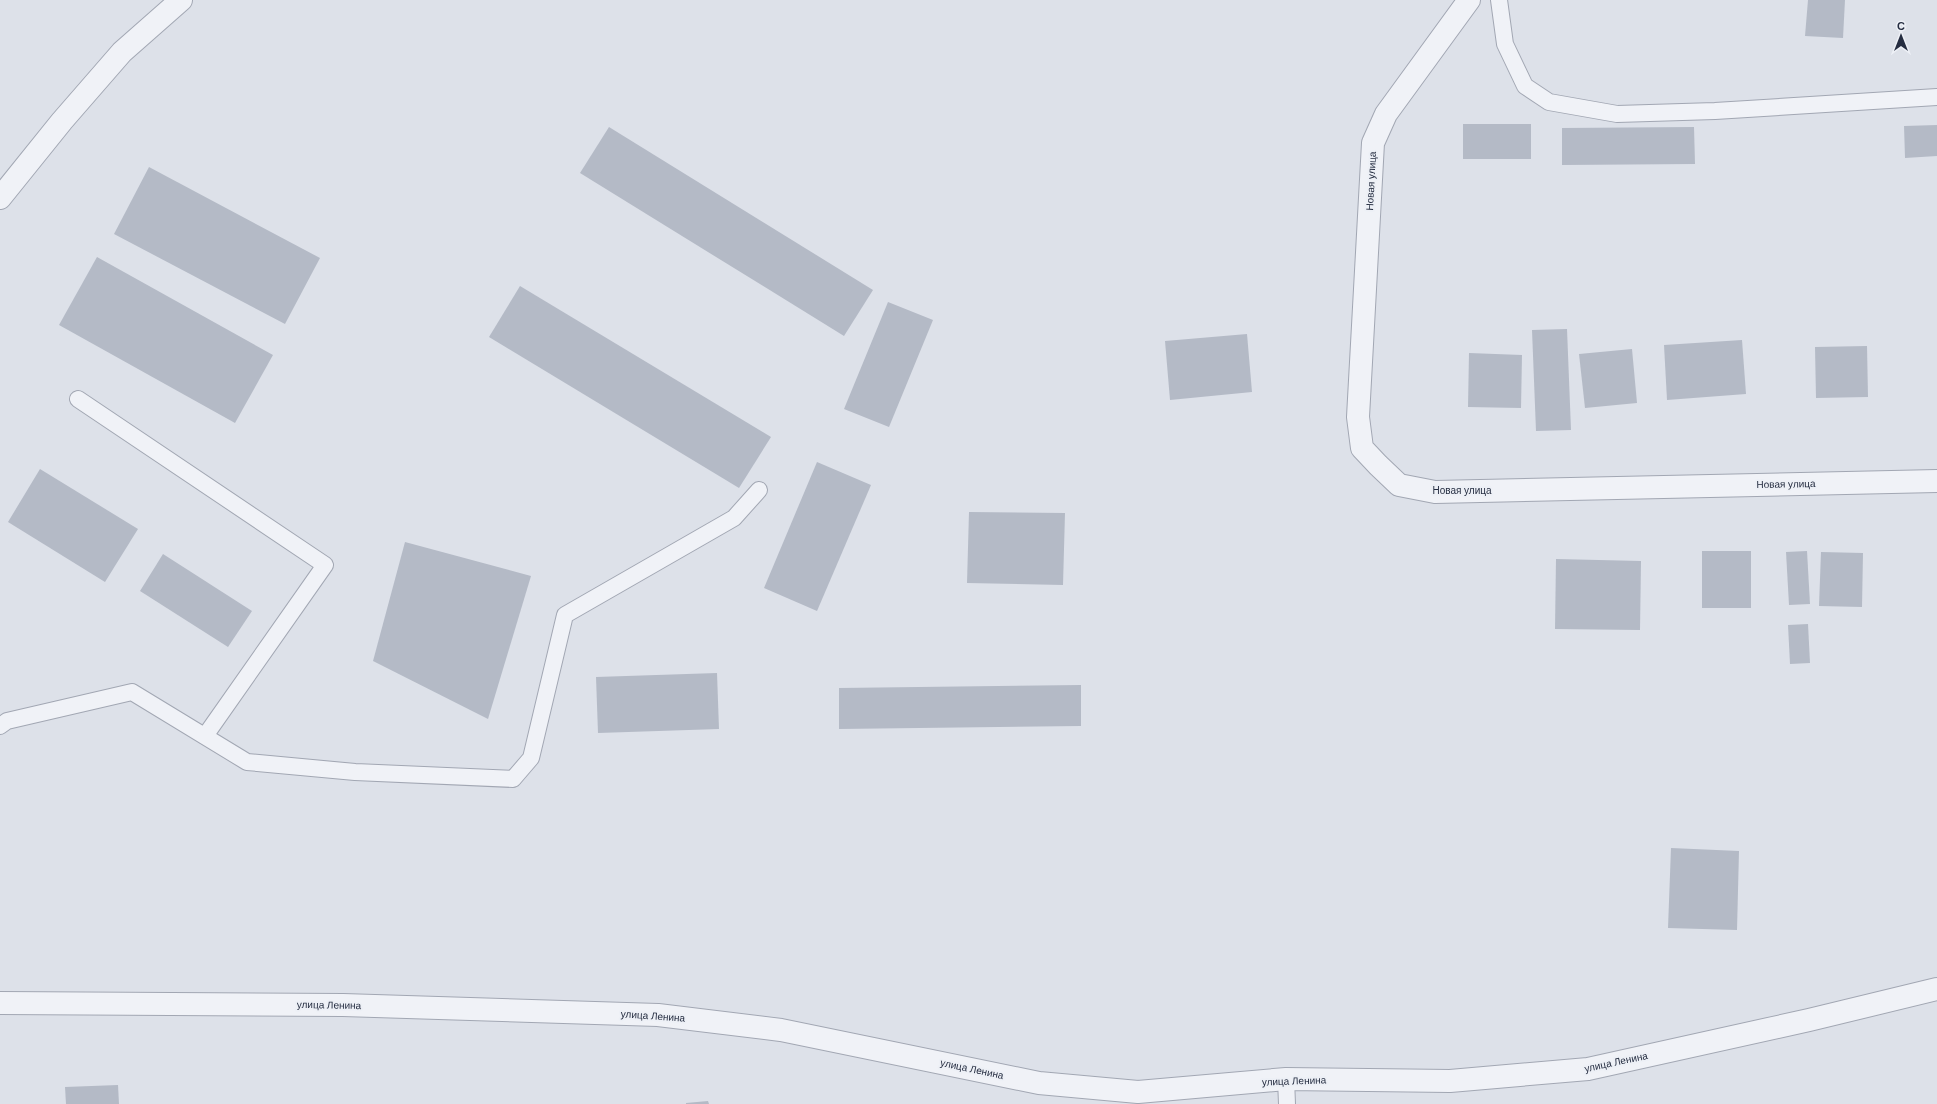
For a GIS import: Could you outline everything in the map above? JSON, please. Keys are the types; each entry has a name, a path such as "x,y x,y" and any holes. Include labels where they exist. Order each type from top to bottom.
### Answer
{"street":[{"path":"0,198 62,120 122,52 181,0"},
{"name":"Новая улица","path":"1469,0 1386,114 1374,143 1358,417 1362,448 1378,465 1399,484 1435,492 1937,481"},
{"name":"улица Ленина","path":"0,1003 343,1005 658,1015 780,1030 1039,1083 1138,1092 1286,1079 1450,1081 1588,1069 1809,1020 1937,989"}],"lane":[{"path":"1499,0 1505,44 1525,86 1550,102 1617,114 1723,110 1937,97"},
{"path":"78,399 325,565 205,736"},
{"path":"2,720 132,692 248,762 355,772 512,779 531,758 565,615 734,518 759,490"},
{"path":"1286,1079 1287,1104"}],"building":[{"path":"1808,0 1845,0 1843,38 1805,36"},
{"path":"1463,124 1531,124 1531,159 1463,159"},
{"path":"1937,125 1937,156 1905,158 1904,126"},
{"path":"609,127 873,290 844,336 580,173"},
{"path":"1694,127 1695,164 1562,165 1562,128"},
{"path":"149,167 320,258 285,324 114,234"},
{"path":"97,257 273,355 235,423 59,325"},
{"path":"520,286 771,437 739,488 489,337"},
{"path":"888,302 933,320 889,427 844,409"},
{"path":"1567,329 1571,430 1536,431 1532,330"},
{"path":"1247,334 1252,392 1170,400 1165,341"},
{"path":"1742,340 1746,394 1667,400 1664,345"},
{"path":"1867,346 1868,397 1816,398 1815,347"},
{"path":"1632,349 1637,403 1585,408 1579,354"},
{"path":"1469,353 1522,355 1521,408 1468,407"},
{"path":"817,462 871,485 817,611 764,588"},
{"path":"40,469 138,529 105,582 8,522"},
{"path":"969,512 1065,513 1063,585 967,583"},
{"path":"405,542 531,576 488,719 373,661"},
{"path":"1702,551 1751,551 1751,608 1702,608"},
{"path":"1807,551 1810,604 1789,605 1786,552"},
{"path":"1821,552 1863,553 1862,607 1819,606"},
{"path":"163,554 252,611 228,647 140,591"},
{"path":"1556,559 1641,561 1640,630 1555,629"},
{"path":"1808,624 1810,663 1790,664 1788,625"},
{"path":"717,673 719,729 598,733 596,677"},
{"path":"1081,685 1081,726 839,729 839,688"},
{"path":"1671,848 1739,851 1737,930 1668,928"},
{"path":"118,1085 119,1104 66,1104 65,1087"},
{"path":"708,1101 709,1104 686,1104 686,1103"}]}
